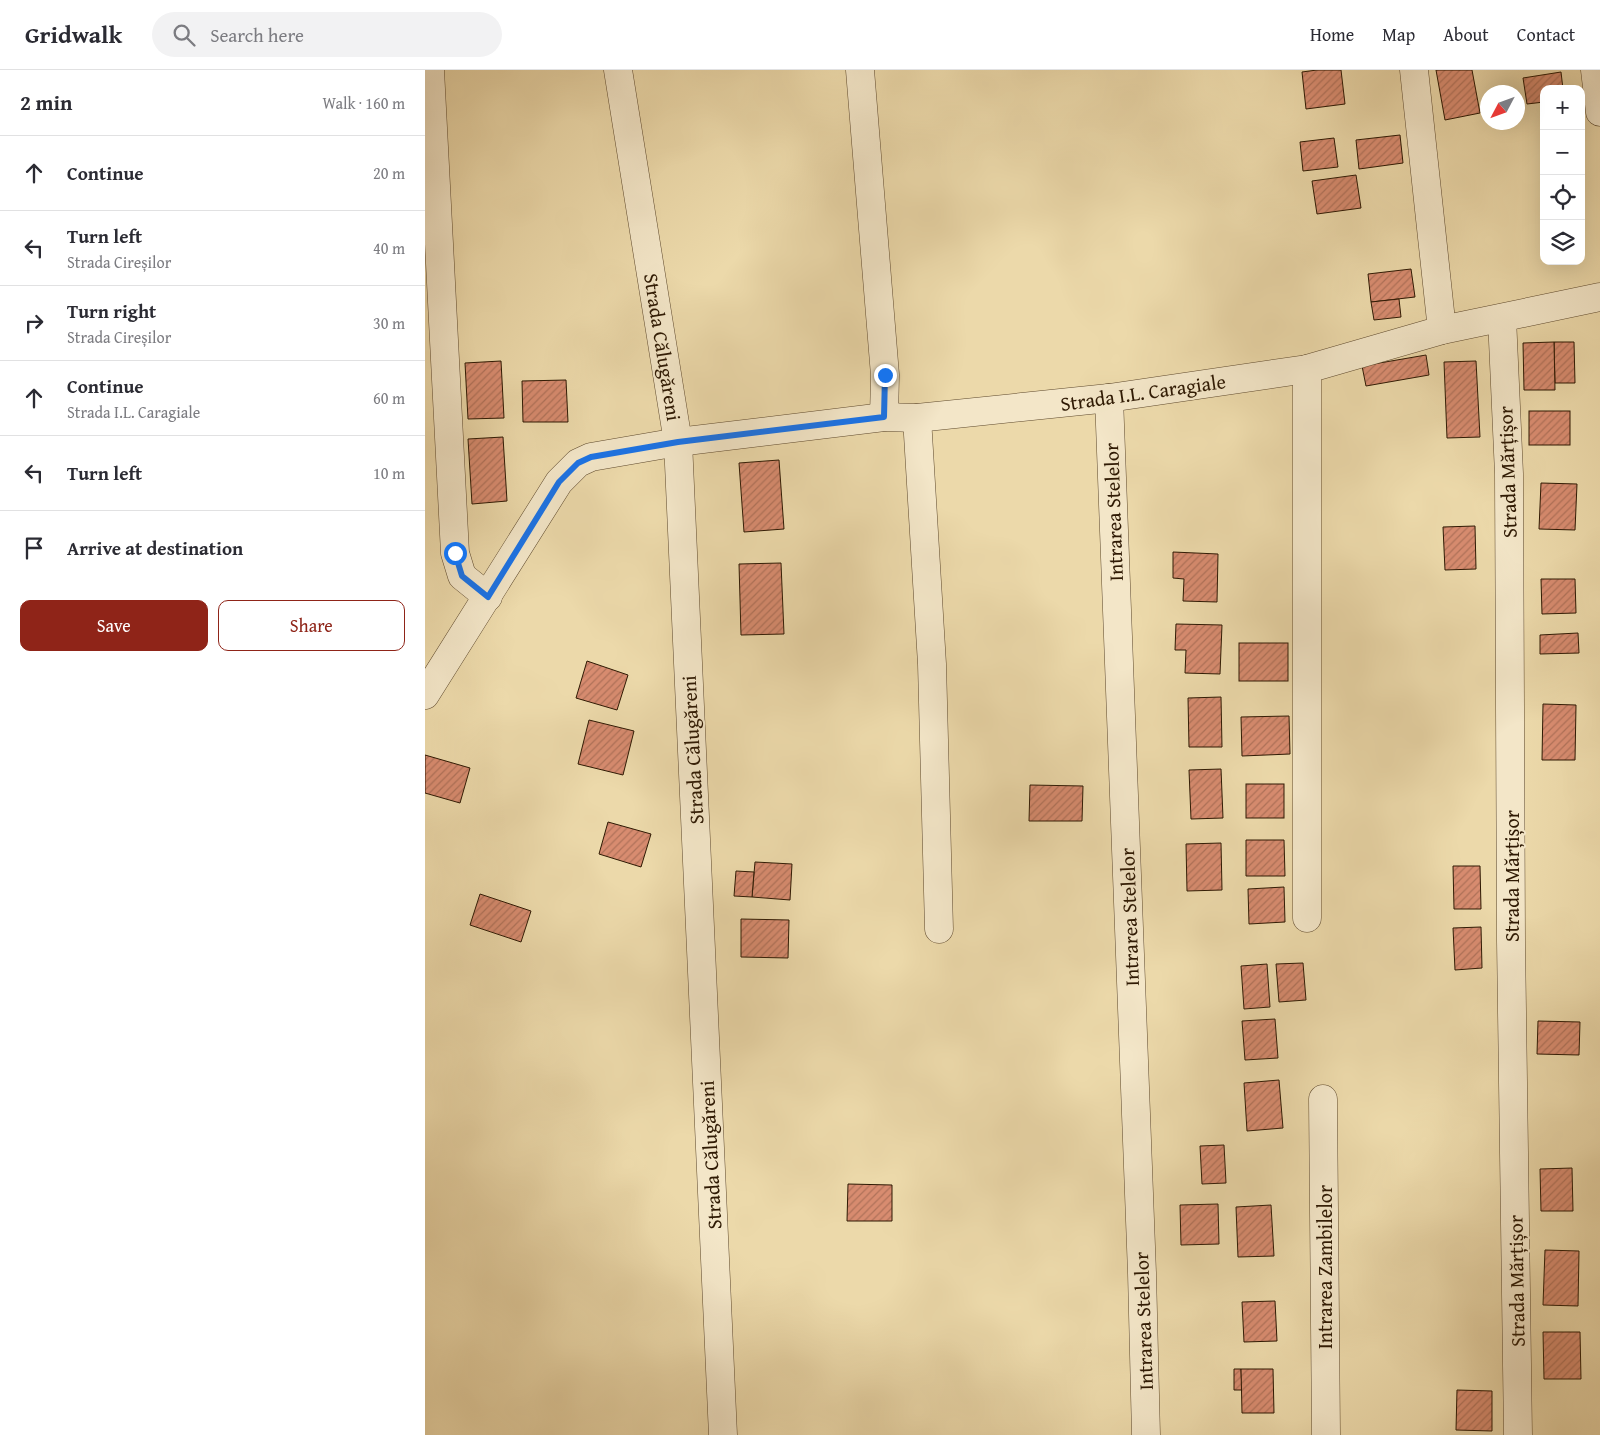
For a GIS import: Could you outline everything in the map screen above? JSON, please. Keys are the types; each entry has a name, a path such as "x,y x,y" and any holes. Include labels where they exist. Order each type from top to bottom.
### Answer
{"street":[{"path":"430,70 455,553 462,576 488,597"},
{"name":"Strada Călugăreni","path":"618,70 678,442 723,1435"},
{"path":"860,70 885,375 884,417"},
{"path":"1414,70 1442,330"},
{"path":"1595,70 1600,112"},
{"name":"Strada I.L. Caragiale","path":"425,695 559,482 578,463 591,457 678,442 884,417 917,418 1109,398 1307,368 1442,330 1600,296"},
{"name":"Strada Mărțișor","path":"1501,318 1509,474 1511,941 1518,1435"},
{"path":"1307,368 1307,918"},
{"name":"Intrarea Stelelor","path":"1109,398 1142,1273 1146,1435"},
{"path":"917,418 932,664 939,929"},
{"name":"Intrarea Zambilelor","path":"1323,1099 1326,1435"}],"building":[{"path":"1341,70 1345,104 1306,109 1302,72"},
{"path":"1436,70 1472,70 1480,113 1445,120"},
{"path":"1561,72 1563,85 1540,85 1540,102 1527,104 1523,78"},
{"path":"1400,135 1403,163 1359,169 1356,140"},
{"path":"1334,138 1338,167 1303,171 1300,142"},
{"path":"1356,175 1361,208 1317,214 1312,181"},
{"path":"1411,269 1415,297 1371,302 1368,274"},
{"path":"1399,299 1401,317 1374,320 1371,302"},
{"path":"1554,342 1574,342 1575,383 1555,383"},
{"path":"1554,342 1555,390 1524,390 1523,343"},
{"path":"1426,355 1429,375 1366,386 1362,366"},
{"path":"501,361 504,418 468,419 465,363"},
{"path":"1476,361 1480,437 1447,438 1444,362"},
{"path":"566,380 568,422 523,422 522,381"},
{"path":"1529,411 1570,411 1570,445 1529,445"},
{"path":"503,437 507,501 472,504 468,439"},
{"path":"779,460 784,529 744,532 739,463"},
{"path":"1541,483 1577,484 1575,530 1539,529"},
{"path":"1475,526 1476,569 1445,570 1443,527"},
{"path":"1173,552 1218,554 1217,602 1183,601 1184,579 1173,578"},
{"path":"781,563 784,634 741,635 739,564"},
{"path":"1541,579 1575,579 1576,613 1542,614"},
{"path":"1176,624 1222,625 1220,674 1185,673 1186,650 1175,650"},
{"path":"1578,633 1579,653 1540,654 1540,635"},
{"path":"1239,643 1288,643 1288,681 1239,681"},
{"path":"587,661 628,675 617,710 576,698"},
{"path":"1221,697 1222,747 1189,747 1188,698"},
{"path":"1543,704 1576,705 1575,760 1542,760"},
{"path":"1289,716 1290,754 1242,756 1241,717"},
{"path":"589,720 634,731 623,775 578,764"},
{"path":"425,755 470,768 460,803 425,793"},
{"path":"1221,769 1223,818 1191,819 1189,770"},
{"path":"1246,784 1284,784 1284,818 1246,818"},
{"path":"1030,785 1083,786 1082,821 1029,821"},
{"path":"608,822 651,834 641,867 599,854"},
{"path":"1246,840 1284,840 1285,876 1246,876"},
{"path":"1221,843 1222,890 1187,891 1186,844"},
{"path":"755,862 792,864 790,900 752,897"},
{"path":"1453,866 1480,866 1481,909 1454,909"},
{"path":"736,871 754,872 752,897 734,896"},
{"path":"1284,887 1285,922 1249,924 1248,889"},
{"path":"480,894 531,911 521,942 470,925"},
{"path":"741,919 789,920 788,958 741,957"},
{"path":"1481,927 1482,968 1455,970 1453,928"},
{"path":"1303,963 1306,1000 1279,1002 1276,964"},
{"path":"1267,964 1270,1007 1244,1009 1241,966"},
{"path":"1275,1019 1278,1058 1245,1060 1242,1021"},
{"path":"1538,1021 1580,1022 1579,1055 1537,1054"},
{"path":"1279,1080 1283,1128 1247,1131 1244,1083"},
{"path":"1224,1145 1226,1183 1202,1184 1200,1146"},
{"path":"1572,1168 1573,1211 1541,1211 1540,1169"},
{"path":"848,1184 892,1185 892,1221 847,1221"},
{"path":"1218,1204 1219,1244 1181,1245 1180,1205"},
{"path":"1271,1205 1274,1256 1238,1257 1236,1207"},
{"path":"1545,1250 1579,1251 1578,1306 1543,1305"},
{"path":"1275,1301 1277,1341 1244,1342 1242,1302"},
{"path":"1543,1332 1580,1332 1581,1379 1544,1379"},
{"path":"1234,1369 1241,1369 1242,1390 1234,1390"},
{"path":"1241,1369 1273,1369 1274,1413 1242,1413"},
{"path":"1457,1390 1492,1391 1492,1431 1456,1430"}],"route":[{"path":"455,553 462,576 488,597 559,482 578,463 591,457 678,442 884,417 885,375"}]}
